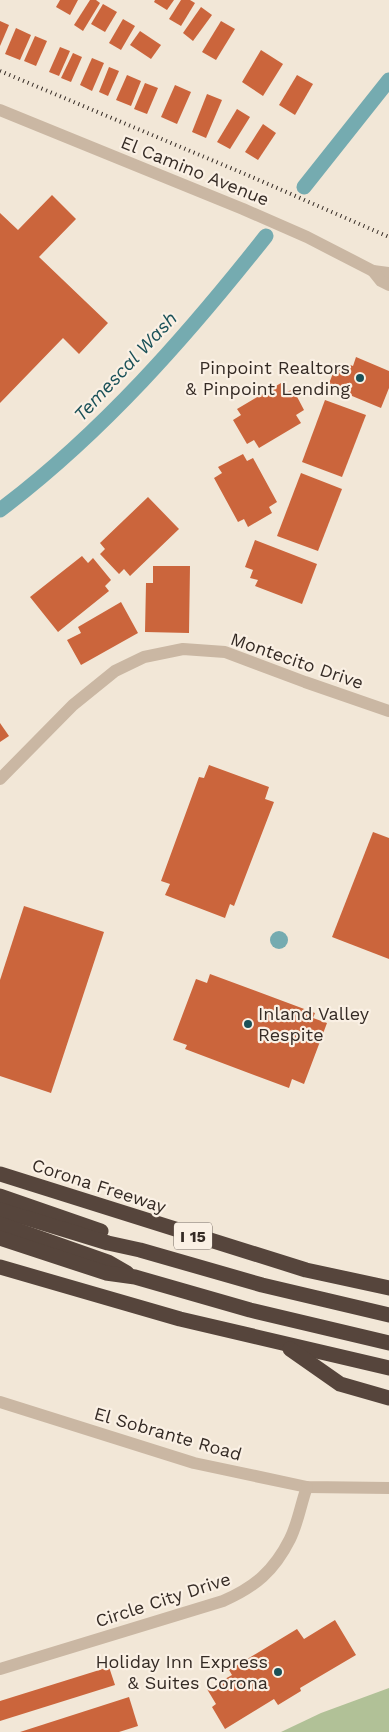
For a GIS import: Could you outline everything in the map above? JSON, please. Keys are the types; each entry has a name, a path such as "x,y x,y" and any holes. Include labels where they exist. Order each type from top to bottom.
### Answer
{"highway":[{"name":"Corona Freeway","path":"0,1174 306,1270 389,1288"},
{"path":"0,1196 112,1234 140,1250"},
{"path":"0,1210 108,1243 140,1250 262,1285 389,1315"},
{"path":"0,1224 108,1262 135,1277"},
{"path":"0,1238 106,1273 135,1277 250,1310 389,1343"},
{"path":"0,1267 180,1319 389,1368"},
{"path":"283,1344 340,1384 389,1398"}],"street":[{"name":"El Camino Avenue","path":"0,110 243,209 307,237 373,271 389,273"},
{"name":"El Camino Avenue","path":"373,271 381,281 389,285"},
{"name":"Montecito Drive","path":"0,779 73,705 115,671 144,658 183,649 225,652 389,711"},
{"name":"El Sobrante Road","path":"0,1402 194,1463 307,1486 389,1488"},
{"name":"Circle City Drive","path":"0,1669 223,1601 244,1592 260,1581 273,1566 291,1538 307,1486"}],"green space":[{"path":"389,1688 389,1732 281,1732 321,1713"}],"water":[{"path":"275,931 283,931 288,936 286,947 275,949 270,944 270,936"}],"building":[{"path":"60,0 78,0 70,15 56,7"},
{"path":"90,0 96,0 100,3 83,31 74,25"},
{"path":"155,0 174,0 167,10 154,2"},
{"path":"181,0 190,0 195,3 181,26 169,19"},
{"path":"103,4 117,12 105,32 91,24"},
{"path":"201,7 212,15 193,41 183,33"},
{"path":"123,19 135,26 121,50 109,43"},
{"path":"0,21 9,25 0,46"},
{"path":"221,21 235,29 216,60 202,52"},
{"path":"16,28 31,35 20,60 5,54"},
{"path":"140,31 161,45 151,59 130,45"},
{"path":"35,36 47,41 36,66 24,61"},
{"path":"60,47 70,51 59,76 49,72"},
{"path":"261,50 283,64 263,96 242,82"},
{"path":"73,53 82,57 71,82 61,78"},
{"path":"92,58 104,63 92,91 80,85"},
{"path":"109,67 119,71 108,96 99,92"},
{"path":"127,75 141,81 131,106 116,100"},
{"path":"297,75 313,84 295,115 279,105"},
{"path":"145,83 158,88 147,114 134,109"},
{"path":"175,85 191,92 177,124 161,117"},
{"path":"207,94 222,100 206,138 192,132"},
{"path":"237,109 250,117 230,149 217,142"},
{"path":"263,124 276,133 258,160 245,152"},
{"path":"52,195 76,219 39,257 108,323 79,354 63,338 0,403 0,213 18,230"},
{"name":"Pinpoint Realtors & Pinpoint Lending","path":"356,357 389,371 389,388 381,408 328,386 335,368 342,371 345,363 353,366"},
{"path":"281,383 287,392 293,389 304,410 296,415 301,423 259,448 254,440 247,444 233,420 241,415 237,409"},
{"path":"325,400 366,415 342,477 302,462"},
{"path":"243,454 247,461 253,458 277,502 269,507 272,513 248,527 244,519 238,522 214,478 222,473 218,467"},
{"path":"301,473 342,489 318,551 277,536"},
{"path":"148,497 179,529 130,576 124,569 119,574 100,554 105,549 100,543"},
{"path":"255,540 317,564 302,604 255,586 258,580 250,578 253,570 245,567"},
{"path":"82,556 88,563 93,558 111,580 105,586 109,591 58,632 30,597"},
{"path":"153,566 190,566 189,633 145,632 146,583 153,583"},
{"path":"121,602 138,633 81,665 67,640 81,633 78,627"},
{"path":"0,723 9,736 0,742"},
{"path":"209,765 269,787 265,799 274,802 234,906 230,904 225,918 165,895 170,884 161,881 199,777 204,778"},
{"path":"373,832 389,838 389,959 332,937"},
{"path":"24,906 104,932 51,1093 0,1076 0,980"},
{"path":"210,974 315,1013 313,1018 327,1023 304,1084 292,1079 289,1088 185,1049 187,1045 173,1040 196,979 207,983"},
{"name":"Holiday Inn Express & Suites Corona","path":"335,1620 356,1655 300,1688 301,1691 278,1705 274,1699 225,1729 212,1707 216,1704 207,1689 232,1675 229,1670 297,1629 304,1639"},
{"path":"109,1667 115,1685 0,1721 0,1701"},
{"path":"129,1697 138,1726 119,1732 20,1732"}],"waterway":[{"name":"Temescal Wash","path":"304,187 389,80"},
{"name":"Temescal Wash","path":"0,510 73,449 142,382 266,236"}],"railway":[{"path":"0,71 389,237"}],"place":[{"name":"Pinpoint Realtors & Pinpoint Lending","path":"360,378"},
{"name":"Inland Valley Respite","path":"248,1024"},
{"name":"Holiday Inn Express & Suites Corona","path":"278,1672"}]}
